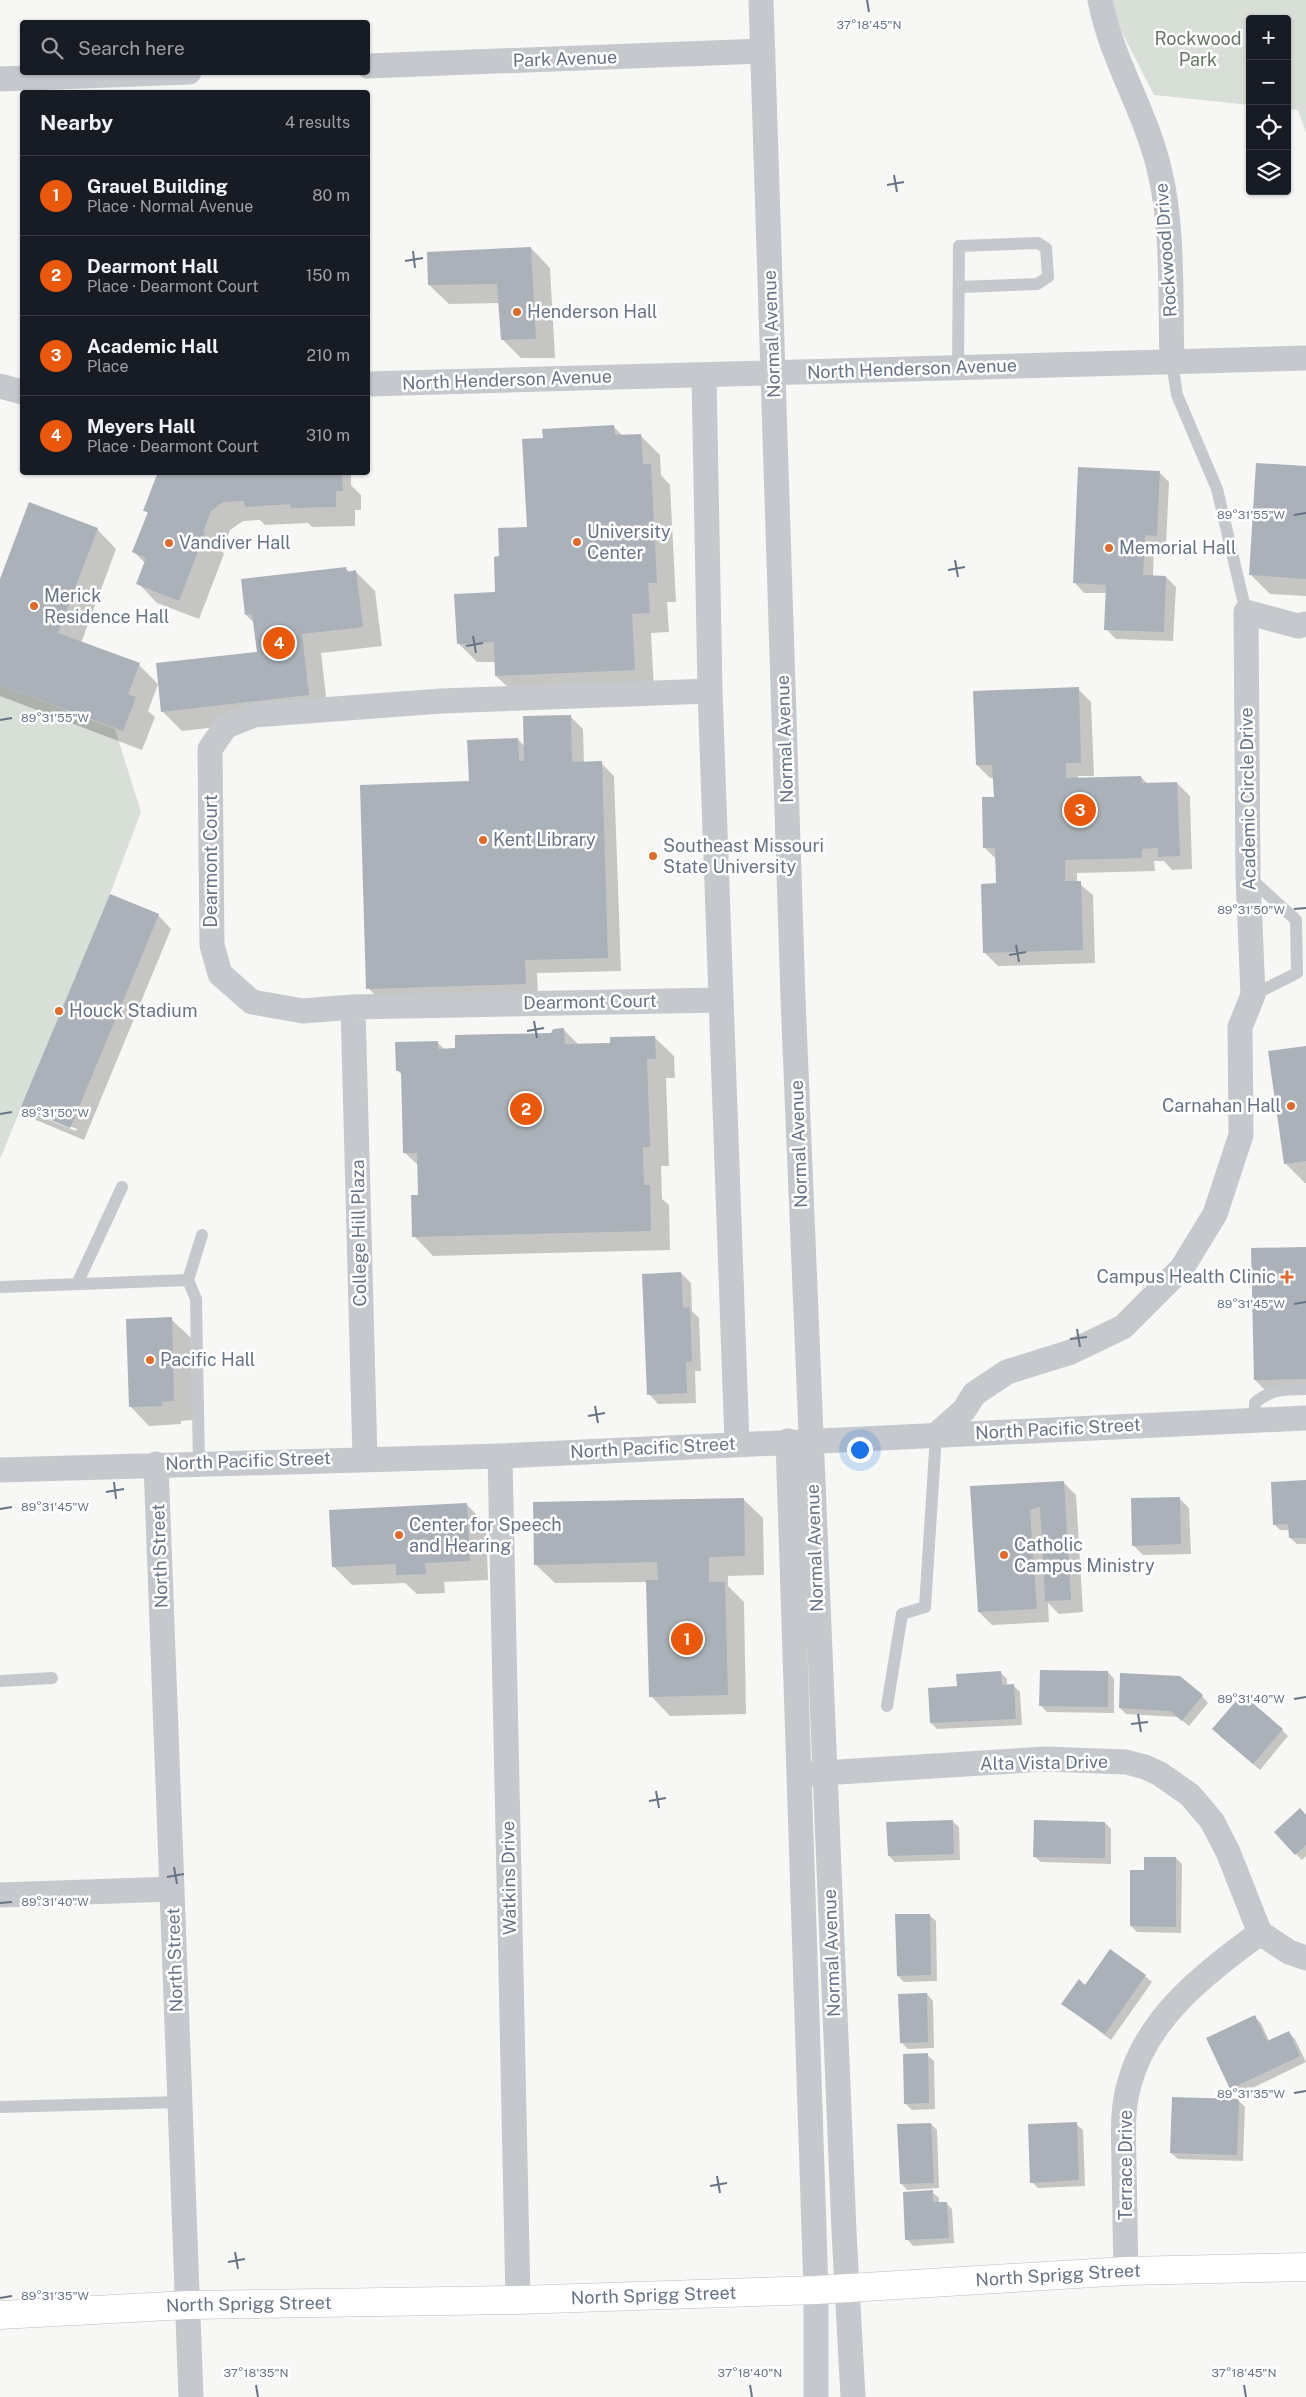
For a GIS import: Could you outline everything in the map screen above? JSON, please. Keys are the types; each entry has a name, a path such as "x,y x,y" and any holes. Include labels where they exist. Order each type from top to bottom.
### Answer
{"main road":[{"name":"North Sprigg Street","path":"0,2315 188,2305 518,2300 816,2290 1126,2271 1306,2267"}],"street":[{"name":"Normal Avenue","path":"761,0 793,998 799,1440 800,1774 816,2290 816,2397"},
{"name":"Rockwood Drive","path":"1100,0 1105,28 1142,114 1159,167 1166,201 1172,362"},
{"name":"Park Avenue","path":"370,66 763,51"},
{"path":"0,79 108,75"},
{"name":"North Henderson Avenue","path":"370,384 1306,358"},
{"path":"704,375 710,691 737,1443"},
{"path":"0,386 20,391"},
{"path":"1246,612 1298,626 1306,624"},
{"name":"Academic Circle Drive","path":"936,1435 964,1410 974,1394 1007,1372 1071,1352 1123,1327 1182,1268 1215,1214 1241,1135 1240,1027 1253,995 1248,876 1246,612"},
{"name":"Dearmont Court","path":"710,691 441,701 254,716 226,726 210,749 212,946 220,974 252,1002 303,1010 353,1007 721,1000"},
{"name":"College Hill Plaza","path":"353,1007 365,1458"},
{"name":"North Pacific Street","path":"0,1470 365,1458 500,1456 799,1440 1306,1418"},
{"name":"Normal Avenue","path":"799,1440 824,1773 853,2397"},
{"name":"Watkins Drive","path":"500,1456 518,2300"},
{"name":"North Street","path":"156,1464 191,2397"},
{"name":"Alta Vista Drive","path":"800,1774 1045,1759 1126,1762 1145,1767 1160,1774 1190,1795 1212,1821 1228,1852 1260,1933"},
{"path":"0,1895 172,1889"},
{"path":"1260,1933 1289,1952 1306,1958"},
{"name":"Terrace Drive","path":"1126,2271 1123,2123 1128,2086 1136,2062 1146,2044 1179,1999 1218,1963 1260,1933"}],"lane":[{"path":"958,368 959,246 1038,243 1046,248 1048,277 1036,284 960,287"},
{"path":"1172,362 1177,395 1217,489 1246,612"},
{"path":"1248,876 1296,920 1297,973 1253,995"},
{"path":"77,1284 122,1187"},
{"path":"199,1463 196,1299 188,1280 202,1235"},
{"path":"0,1287 188,1280"},
{"path":"1254,1420 1255,1403 1264,1395 1279,1390 1306,1389"},
{"path":"887,1706 902,1614 924,1607 936,1435"},
{"path":"0,1681 52,1678"},
{"path":"0,2107 180,2102"}],"green space":[{"name":"Rockwood Park","path":"1111,0 1306,0 1306,133 1298,110 1291,109 1291,15 1246,15 1246,105 1154,95 1114,17"},
{"name":"Houck Stadium","path":"0,685 115,729 141,812 110,894 159,914 70,1128 21,1108 0,1159"}],"building":[{"name":"Henderson Hall","path":"531,247 536,339 501,340 497,284 428,285 427,252"},
{"name":"University Center","path":"614,425 615,435 641,434 643,464 651,464 657,583 648,583 650,613 632,614 635,670 495,676 494,642 457,644 454,594 495,592 494,557 499,556 498,528 527,527 522,439 543,438 542,429"},
{"path":"1256,463 1306,466 1306,579 1249,575"},
{"name":"Memorial Hall","path":"1078,467 1160,471 1157,536 1145,535 1143,575 1166,576 1164,632 1104,630 1106,585 1073,583"},
{"name":"Vandiver Hall","path":"157,475 342,475 343,491 336,491 336,507 291,508 290,504 245,507 244,501 223,502 211,511 203,532 205,533 179,601 136,584 146,558 132,552 148,512 143,511"},
{"name":"Merick Residence Hall","path":"29,502 98,528 58,633 140,663 128,694 136,697 123,731 0,685 0,579"},
{"path":"346,567 347,572 356,570 363,627 302,634 309,695 161,712 156,663 257,652 252,614 245,615 241,579"},
{"path":"1079,687 1081,763 1066,763 1066,778 1141,776 1142,783 1177,782 1180,856 1158,857 1158,848 1142,849 1142,858 1065,860 1065,881 1081,881 1083,950 983,953 981,884 996,883 995,848 983,848 982,797 994,797 992,765 976,765 973,691"},
{"name":"Kent Library","path":"571,715 572,762 602,761 608,958 525,960 526,984 366,989 360,785 469,781 467,740 518,738 519,761 524,761 523,716"},
{"path":"110,894 159,914 70,1128 21,1107"},
{"path":"564,1028 565,1044 610,1043 610,1037 655,1036 656,1059 647,1059 650,1147 643,1147 644,1185 650,1185 651,1231 412,1237 411,1195 418,1195 417,1153 403,1153 401,1071 396,1071 395,1042 438,1041 438,1049 455,1048 455,1035 551,1033 553,1029"},
{"name":"Carnahan Hall","path":"1306,1046 1306,1161 1284,1164 1268,1051"},
{"path":"1306,1247 1306,1379 1254,1380 1251,1248"},
{"path":"681,1272 683,1308 690,1307 692,1362 686,1362 687,1393 647,1395 642,1274"},
{"name":"Pacific Hall","path":"172,1317 174,1401 162,1402 162,1406 129,1407 126,1319"},
{"path":"1306,1480 1306,1538 1289,1538 1288,1524 1273,1525 1271,1482"},
{"name":"Catholic Campus Ministry","path":"1064,1481 1071,1600 1045,1601 1040,1507 1030,1510 1037,1609 978,1612 970,1486"},
{"path":"1180,1497 1181,1544 1132,1546 1131,1498"},
{"path":"744,1498 745,1556 709,1557 709,1582 725,1582 728,1695 649,1697 646,1580 658,1580 657,1562 534,1565 533,1502"},
{"name":"Center for Speech and Hearing","path":"467,1503 470,1561 425,1563 426,1574 396,1575 396,1564 332,1567 329,1510"},
{"path":"1040,1670 1108,1671 1108,1707 1039,1706"},
{"path":"1001,1671 1002,1685 1014,1684 1016,1719 930,1723 928,1688 957,1686 956,1674"},
{"path":"1120,1673 1180,1676 1203,1695 1182,1721 1170,1711 1119,1708"},
{"path":"1242,1694 1283,1729 1253,1764 1212,1729"},
{"path":"1300,1808 1306,1815 1306,1845 1295,1855 1274,1832"},
{"path":"953,1820 954,1854 888,1856 886,1822"},
{"path":"1034,1820 1105,1822 1105,1858 1033,1857"},
{"path":"1144,1857 1176,1857 1176,1927 1130,1926 1130,1870 1144,1870"},
{"path":"895,1914 930,1914 931,1975 897,1976"},
{"path":"1110,1949 1146,1975 1105,2034 1061,2004 1079,1979 1085,1985"},
{"path":"927,1993 928,2042 900,2043 898,1994"},
{"path":"1255,2015 1267,2041 1289,2031 1300,2056 1230,2089 1206,2038"},
{"path":"928,2053 929,2103 904,2104 903,2054"},
{"path":"1172,2097 1239,2099 1237,2155 1170,2153"},
{"path":"1077,2122 1079,2180 1030,2183 1028,2124"},
{"path":"931,2123 934,2183 900,2184 897,2124"},
{"path":"933,2190 933,2202 947,2202 949,2238 905,2240 903,2192"}],"place":[{"name":"Henderson Hall","path":"517,312"},
{"name":"University Center","path":"577,542"},
{"name":"Vandiver Hall","path":"169,543"},
{"name":"Memorial Hall","path":"1109,548"},
{"name":"Merick Residence Hall","path":"34,606"},
{"name":"Meyers Hall","path":"279,643"},
{"name":"Academic Hall","path":"1080,810"},
{"name":"Kent Library","path":"483,840"},
{"name":"Southeast Missouri State University","path":"653,856"},
{"name":"Houck Stadium","path":"59,1011"},
{"name":"Carnahan Hall","path":"1291,1106"},
{"name":"Dearmont Hall","path":"526,1109"},
{"name":"Campus Health Clinic","path":"1287,1277"},
{"name":"Pacific Hall","path":"150,1360"},
{"name":"Center for Speech and Hearing","path":"399,1535"},
{"name":"Catholic Campus Ministry","path":"1004,1555"},
{"name":"Grauel Building","path":"687,1639"}]}
